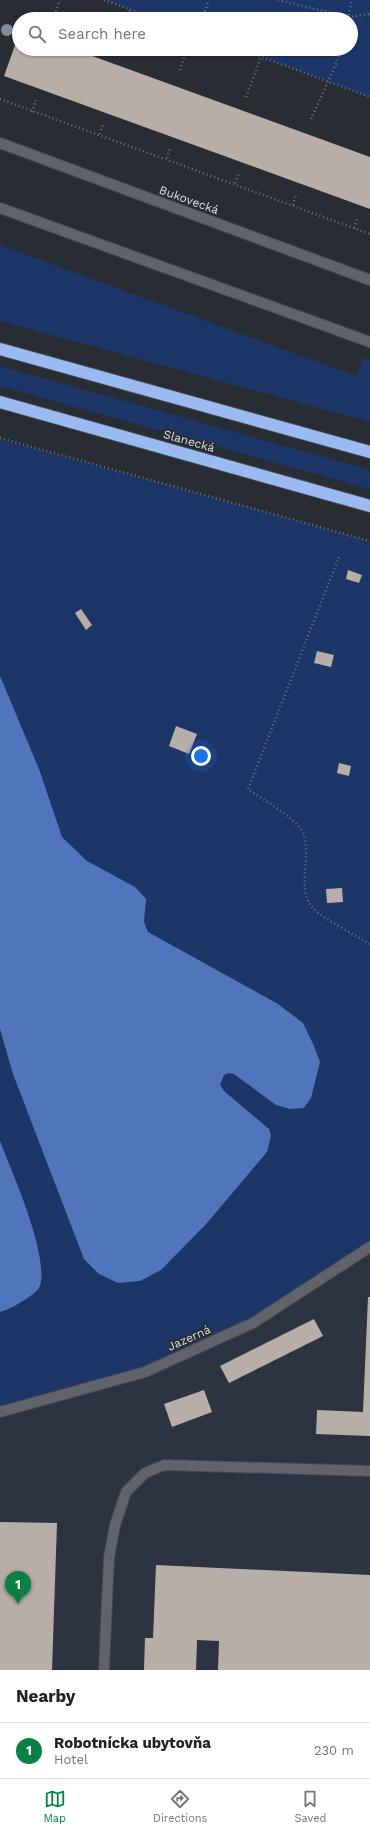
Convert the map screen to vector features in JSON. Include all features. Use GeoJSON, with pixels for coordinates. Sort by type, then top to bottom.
{"type":"FeatureCollection","features":[{"type":"Feature","properties":{"kind":"highway"},"geometry":{"type":"LineString","coordinates":[[0,349],[370,452]]}},
{"type":"Feature","properties":{"kind":"highway","name":"Slanecká"},"geometry":{"type":"LineString","coordinates":[[0,402],[370,506]]}},
{"type":"Feature","properties":{"kind":"street","name":"Bukovecká"},"geometry":{"type":"LineString","coordinates":[[0,143],[370,280]]}},
{"type":"Feature","properties":{"kind":"street"},"geometry":{"type":"LineString","coordinates":[[0,208],[370,342]]}},
{"type":"Feature","properties":{"kind":"street","name":"Jazerná"},"geometry":{"type":"LineString","coordinates":[[0,1412],[145,1372],[253,1323],[370,1247]]}},
{"type":"Feature","properties":{"kind":"street"},"geometry":{"type":"LineString","coordinates":[[104,1670],[109,1556],[115,1524],[126,1492],[145,1473],[164,1465],[370,1471]]}},
{"type":"Feature","properties":{"kind":"path"},"geometry":{"type":"LineString","coordinates":[[56,12],[60,0]]}},
{"type":"Feature","properties":{"kind":"path"},"geometry":{"type":"LineString","coordinates":[[104,0],[136,12]]}},
{"type":"Feature","properties":{"kind":"path"},"geometry":{"type":"LineString","coordinates":[[204,12],[208,0]]}},
{"type":"Feature","properties":{"kind":"path"},"geometry":{"type":"LineString","coordinates":[[278,0],[325,12]]}},
{"type":"Feature","properties":{"kind":"path"},"geometry":{"type":"LineString","coordinates":[[349,12],[352,0]]}},
{"type":"Feature","properties":{"kind":"path"},"geometry":{"type":"LineString","coordinates":[[358,16],[370,14]]}},
{"type":"Feature","properties":{"kind":"path"},"geometry":{"type":"LineString","coordinates":[[180,70],[185,56]]}},
{"type":"Feature","properties":{"kind":"path"},"geometry":{"type":"LineString","coordinates":[[311,119],[336,64],[338,56]]}},
{"type":"Feature","properties":{"kind":"path"},"geometry":{"type":"LineString","coordinates":[[246,97],[261,57],[370,97]]}},
{"type":"Feature","properties":{"kind":"path"},"geometry":{"type":"LineString","coordinates":[[0,99],[32,112],[167,158],[370,234]]}},
{"type":"Feature","properties":{"kind":"path"},"geometry":{"type":"LineString","coordinates":[[32,112],[36,100]]}},
{"type":"Feature","properties":{"kind":"path"},"geometry":{"type":"LineString","coordinates":[[100,134],[103,124]]}},
{"type":"Feature","properties":{"kind":"path"},"geometry":{"type":"LineString","coordinates":[[167,158],[170,148]]}},
{"type":"Feature","properties":{"kind":"path"},"geometry":{"type":"LineString","coordinates":[[235,183],[239,173]]}},
{"type":"Feature","properties":{"kind":"path"},"geometry":{"type":"LineString","coordinates":[[293,205],[296,194]]}},
{"type":"Feature","properties":{"kind":"path"},"geometry":{"type":"LineString","coordinates":[[354,228],[358,217]]}},
{"type":"Feature","properties":{"kind":"path"},"geometry":{"type":"LineString","coordinates":[[0,438],[370,541]]}},
{"type":"Feature","properties":{"kind":"path"},"geometry":{"type":"LineString","coordinates":[[338,557],[248,789],[296,823],[303,834],[305,846],[305,894],[314,910],[370,944]]}},
{"type":"Feature","properties":{"kind":"shaded area"},"geometry":{"type":"Polygon","coordinates":[[[104,0],[370,0],[370,97],[259,56],[358,56],[358,12],[137,12],[104,0]]]}},
{"type":"Feature","properties":{"kind":"shaded area"},"geometry":{"type":"Polygon","coordinates":[[[0,245],[356,376],[364,357],[370,359],[370,422],[0,321],[0,245]]]}},
{"type":"Feature","properties":{"kind":"shaded area"},"geometry":{"type":"Polygon","coordinates":[[[0,366],[370,470],[370,489],[0,386],[0,366]]]}},
{"type":"Feature","properties":{"kind":"shaded area"},"geometry":{"type":"Polygon","coordinates":[[[0,439],[370,541],[370,1247],[253,1323],[151,1369],[0,1412],[0,1312],[9,1309],[32,1295],[39,1288],[42,1275],[40,1257],[35,1237],[21,1193],[0,1141],[0,439]]]}},
{"type":"Feature","properties":{"kind":"shaded area"},"geometry":{"type":"Polygon","coordinates":[[[0,676],[39,769],[62,837],[87,861],[135,887],[146,899],[144,922],[148,932],[278,1004],[303,1023],[320,1062],[311,1098],[304,1108],[290,1109],[276,1105],[234,1074],[229,1073],[224,1075],[220,1085],[224,1091],[269,1129],[271,1135],[267,1152],[207,1223],[161,1270],[140,1281],[118,1283],[99,1274],[84,1259],[13,1074],[0,1029],[0,676]]]}},
{"type":"Feature","properties":{"kind":"shaded area"},"geometry":{"type":"Polygon","coordinates":[[[0,1141],[21,1193],[35,1237],[40,1257],[42,1275],[39,1288],[32,1295],[9,1309],[0,1312],[0,1141]]]}},
{"type":"Feature","properties":{"kind":"shaded area"},"geometry":{"type":"Polygon","coordinates":[[[370,1247],[370,1670],[0,1670],[0,1412],[370,1247]]]}},
{"type":"Feature","properties":{"kind":"building"},"geometry":{"type":"Polygon","coordinates":[[[12,54],[12,56],[92,56],[370,157],[370,209],[4,76],[12,54]]]}},
{"type":"Feature","properties":{"kind":"building"},"geometry":{"type":"Polygon","coordinates":[[[348,570],[362,575],[359,583],[346,579],[348,570]]]}},
{"type":"Feature","properties":{"kind":"building"},"geometry":{"type":"Polygon","coordinates":[[[81,609],[92,625],[86,630],[75,613],[81,609]]]}},
{"type":"Feature","properties":{"kind":"building"},"geometry":{"type":"Polygon","coordinates":[[[317,651],[334,655],[331,667],[314,663],[317,651]]]}},
{"type":"Feature","properties":{"kind":"building"},"geometry":{"type":"Polygon","coordinates":[[[176,726],[197,734],[189,754],[169,746],[176,726]]]}},
{"type":"Feature","properties":{"kind":"building"},"geometry":{"type":"Polygon","coordinates":[[[339,763],[351,766],[349,776],[337,773],[339,763]]]}},
{"type":"Feature","properties":{"kind":"building"},"geometry":{"type":"Polygon","coordinates":[[[342,888],[343,902],[327,903],[326,889],[342,888]]]}},
{"type":"Feature","properties":{"kind":"building"},"geometry":{"type":"Polygon","coordinates":[[[368,1297],[370,1297],[370,1436],[316,1434],[317,1410],[363,1412],[368,1297]]]}},
{"type":"Feature","properties":{"kind":"building"},"geometry":{"type":"Polygon","coordinates":[[[314,1319],[323,1336],[229,1383],[220,1366],[314,1319]]]}},
{"type":"Feature","properties":{"kind":"building"},"geometry":{"type":"Polygon","coordinates":[[[204,1390],[212,1412],[172,1427],[164,1404],[204,1390]]]}},
{"type":"Feature","properties":{"kind":"building"},"geometry":{"type":"Polygon","coordinates":[[[0,1522],[57,1523],[52,1670],[0,1670],[0,1522]]]}},
{"type":"Feature","properties":{"kind":"building"},"geometry":{"type":"Polygon","coordinates":[[[156,1565],[370,1575],[370,1670],[218,1670],[219,1641],[197,1640],[196,1670],[144,1670],[145,1638],[153,1638],[156,1565]]]}},
{"type":"Feature","properties":{"kind":"place","name":"Robotnícka ubytovňa"},"geometry":{"type":"Point","coordinates":[18,1604]}}]}
